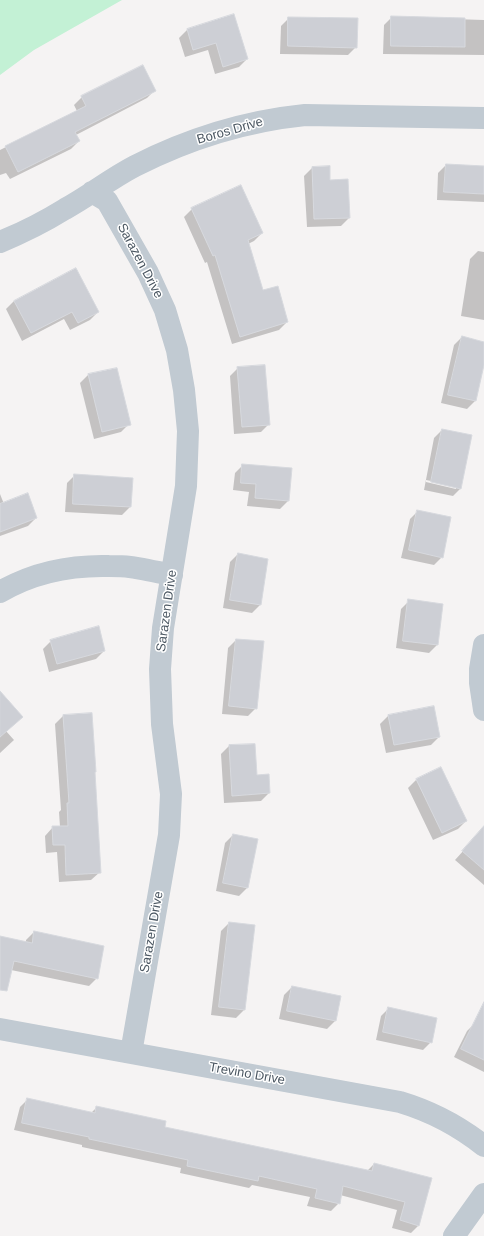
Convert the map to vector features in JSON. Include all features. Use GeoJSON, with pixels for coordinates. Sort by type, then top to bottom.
{"type":"FeatureCollection","features":[{"type":"Feature","properties":{"kind":"street","name":"Boros Drive"},"geometry":{"type":"LineString","coordinates":[[0,242],[65,210],[135,166],[185,144],[237,126],[278,118],[305,115],[484,118]]}},
{"type":"Feature","properties":{"kind":"street","name":"Sarazen Drive"},"geometry":{"type":"LineString","coordinates":[[92,192],[107,201],[148,273],[165,310],[177,350],[184,390],[188,431],[186,486],[163,628],[160,669],[162,724],[171,794],[169,835],[131,1053]]}},
{"type":"Feature","properties":{"kind":"street"},"geometry":{"type":"LineString","coordinates":[[0,592],[8,587],[34,577],[60,569],[88,565],[128,566],[172,575]]}},
{"type":"Feature","properties":{"kind":"street"},"geometry":{"type":"LineString","coordinates":[[484,645],[480,669],[480,683],[484,710]]}},
{"type":"Feature","properties":{"kind":"street","name":"Trevino Drive"},"geometry":{"type":"LineString","coordinates":[[0,1029],[400,1102],[413,1106],[450,1123],[484,1146]]}},
{"type":"Feature","properties":{"kind":"street"},"geometry":{"type":"LineString","coordinates":[[454,1236],[484,1194]]}},
{"type":"Feature","properties":{"kind":"green space"},"geometry":{"type":"Polygon","coordinates":[[[0,0],[122,0],[34,50],[0,75],[0,0]]]}},
{"type":"Feature","properties":{"kind":"building"},"geometry":{"type":"Polygon","coordinates":[[[234,14],[248,59],[223,67],[216,43],[193,50],[187,29],[234,14]]]}},
{"type":"Feature","properties":{"kind":"building"},"geometry":{"type":"Polygon","coordinates":[[[391,16],[465,18],[465,47],[391,46],[391,16]]]}},
{"type":"Feature","properties":{"kind":"building"},"geometry":{"type":"Polygon","coordinates":[[[288,17],[358,18],[357,48],[288,46],[288,17]]]}},
{"type":"Feature","properties":{"kind":"building"},"geometry":{"type":"Polygon","coordinates":[[[143,65],[156,91],[75,132],[80,141],[18,172],[5,146],[86,106],[81,96],[143,65]]]}},
{"type":"Feature","properties":{"kind":"building"},"geometry":{"type":"Polygon","coordinates":[[[446,164],[484,166],[484,194],[444,192],[446,164]]]}},
{"type":"Feature","properties":{"kind":"building"},"geometry":{"type":"Polygon","coordinates":[[[330,166],[330,180],[348,179],[350,218],[314,219],[312,167],[330,166]]]}},
{"type":"Feature","properties":{"kind":"building"},"geometry":{"type":"Polygon","coordinates":[[[241,185],[263,233],[248,240],[263,290],[278,286],[288,322],[240,337],[215,255],[213,256],[191,208],[241,185]]]}},
{"type":"Feature","properties":{"kind":"building"},"geometry":{"type":"Polygon","coordinates":[[[76,268],[99,312],[78,323],[72,312],[31,333],[14,301],[76,268]]]}},
{"type":"Feature","properties":{"kind":"building"},"geometry":{"type":"Polygon","coordinates":[[[462,336],[484,342],[484,365],[476,401],[448,395],[462,336]]]}},
{"type":"Feature","properties":{"kind":"building"},"geometry":{"type":"Polygon","coordinates":[[[265,365],[270,425],[242,427],[237,367],[265,365]]]}},
{"type":"Feature","properties":{"kind":"building"},"geometry":{"type":"Polygon","coordinates":[[[117,368],[131,425],[102,432],[88,374],[117,368]]]}},
{"type":"Feature","properties":{"kind":"building"},"geometry":{"type":"Polygon","coordinates":[[[442,429],[472,435],[461,489],[431,482],[442,429]]]}},
{"type":"Feature","properties":{"kind":"building"},"geometry":{"type":"Polygon","coordinates":[[[242,464],[292,468],[289,501],[255,498],[256,484],[241,483],[242,464]]]}},
{"type":"Feature","properties":{"kind":"building"},"geometry":{"type":"Polygon","coordinates":[[[74,474],[133,478],[131,507],[73,504],[74,474]]]}},
{"type":"Feature","properties":{"kind":"building"},"geometry":{"type":"Polygon","coordinates":[[[28,493],[37,518],[0,532],[0,504],[28,493]]]}},
{"type":"Feature","properties":{"kind":"building"},"geometry":{"type":"Polygon","coordinates":[[[417,510],[451,517],[443,558],[409,550],[417,510]]]}},
{"type":"Feature","properties":{"kind":"building"},"geometry":{"type":"Polygon","coordinates":[[[238,553],[268,559],[261,605],[230,600],[238,553]]]}},
{"type":"Feature","properties":{"kind":"building"},"geometry":{"type":"Polygon","coordinates":[[[408,599],[443,604],[438,645],[403,641],[408,599]]]}},
{"type":"Feature","properties":{"kind":"building"},"geometry":{"type":"Polygon","coordinates":[[[99,626],[105,651],[57,664],[50,640],[99,626]]]}},
{"type":"Feature","properties":{"kind":"building"},"geometry":{"type":"Polygon","coordinates":[[[236,639],[264,641],[257,709],[229,706],[236,639]]]}},
{"type":"Feature","properties":{"kind":"building"},"geometry":{"type":"Polygon","coordinates":[[[0,691],[23,717],[0,737],[0,691]]]}},
{"type":"Feature","properties":{"kind":"building"},"geometry":{"type":"Polygon","coordinates":[[[434,706],[440,737],[394,745],[388,715],[434,706]]]}},
{"type":"Feature","properties":{"kind":"building"},"geometry":{"type":"Polygon","coordinates":[[[92,713],[101,873],[66,875],[65,845],[53,845],[52,826],[68,826],[67,803],[69,803],[63,715],[92,713]]]}},
{"type":"Feature","properties":{"kind":"building"},"geometry":{"type":"Polygon","coordinates":[[[255,744],[257,775],[269,774],[270,793],[232,796],[229,745],[255,744]]]}},
{"type":"Feature","properties":{"kind":"building"},"geometry":{"type":"Polygon","coordinates":[[[441,767],[467,821],[442,833],[416,779],[441,767]]]}},
{"type":"Feature","properties":{"kind":"building"},"geometry":{"type":"Polygon","coordinates":[[[484,826],[484,870],[462,851],[484,826]]]}},
{"type":"Feature","properties":{"kind":"building"},"geometry":{"type":"Polygon","coordinates":[[[233,834],[258,839],[248,888],[223,883],[233,834]]]}},
{"type":"Feature","properties":{"kind":"building"},"geometry":{"type":"Polygon","coordinates":[[[229,922],[255,925],[245,1010],[219,1007],[229,922]]]}},
{"type":"Feature","properties":{"kind":"building"},"geometry":{"type":"Polygon","coordinates":[[[34,931],[104,946],[98,979],[14,961],[7,991],[0,990],[0,936],[32,943],[34,931]]]}},
{"type":"Feature","properties":{"kind":"building"},"geometry":{"type":"Polygon","coordinates":[[[292,986],[341,996],[336,1021],[287,1011],[292,986]]]}},
{"type":"Feature","properties":{"kind":"building"},"geometry":{"type":"Polygon","coordinates":[[[484,1002],[484,1060],[461,1049],[484,1002]]]}},
{"type":"Feature","properties":{"kind":"building"},"geometry":{"type":"Polygon","coordinates":[[[388,1007],[437,1018],[432,1043],[383,1032],[388,1007]]]}},
{"type":"Feature","properties":{"kind":"building"},"geometry":{"type":"Polygon","coordinates":[[[27,1098],[95,1113],[96,1106],[166,1121],[165,1127],[372,1171],[374,1163],[432,1178],[419,1226],[400,1220],[405,1202],[343,1186],[340,1204],[315,1198],[317,1189],[259,1176],[258,1181],[187,1166],[188,1160],[22,1123],[27,1098]]]}}]}
